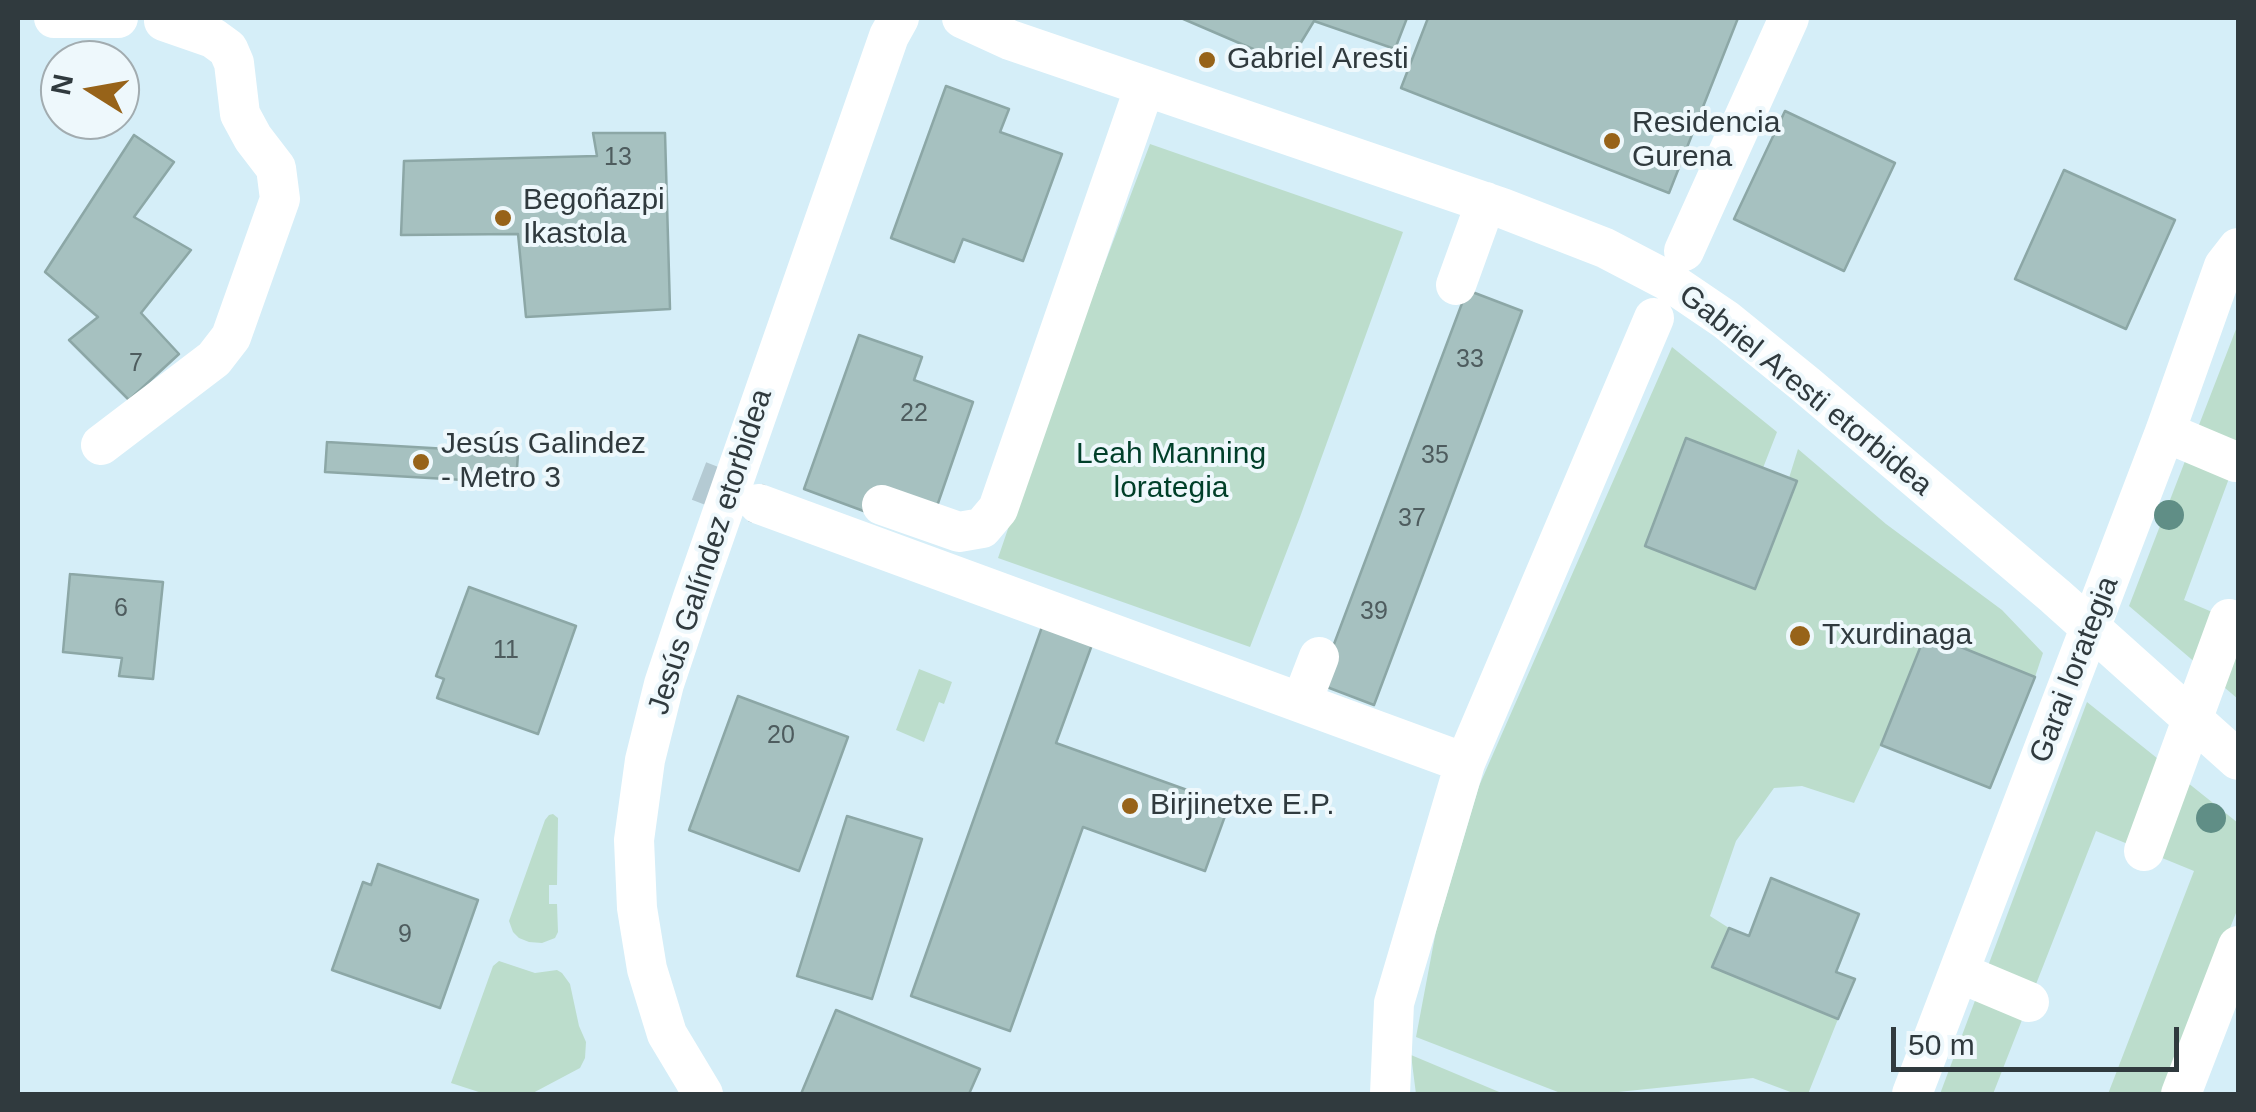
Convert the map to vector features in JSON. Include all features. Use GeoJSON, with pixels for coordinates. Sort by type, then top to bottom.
{"type":"FeatureCollection","features":[{"type":"Feature","properties":{"kind":"street"},"geometry":{"type":"LineString","coordinates":[[54,18],[118,18],[123,26],[140,32],[158,27],[165,19],[214,38],[228,49],[234,63],[240,114],[276,168],[280,199],[231,337],[214,358],[100,444]]}},
{"type":"Feature","properties":{"kind":"street","name":"Jesús Galíndez etorbidea"},"geometry":{"type":"LineString","coordinates":[[703,1094],[668,1034],[644,954],[634,840],[645,760],[692,597],[889,36],[899,18]]}},
{"type":"Feature","properties":{"kind":"street","name":"Gabriel Aresti etorbidea"},"geometry":{"type":"LineString","coordinates":[[962,18],[1010,40],[1486,202],[1605,248],[1670,282],[1726,320],[2054,596],[2238,760]]}},
{"type":"Feature","properties":{"kind":"street","name":"Gabriel Aresti etorbidea"},"geometry":{"type":"LineString","coordinates":[[1684,251],[1789,18]]}},
{"type":"Feature","properties":{"kind":"street"},"geometry":{"type":"LineString","coordinates":[[882,505],[959,532],[982,528],[998,508],[1145,86]]}},
{"type":"Feature","properties":{"kind":"street"},"geometry":{"type":"LineString","coordinates":[[1456,284],[1486,202]]}},
{"type":"Feature","properties":{"kind":"street","name":"Garai lorategia"},"geometry":{"type":"LineString","coordinates":[[1912,1094],[2166,432],[2224,266],[2238,248]]}},
{"type":"Feature","properties":{"kind":"street","name":"Gabriel Aresti etorbidea"},"geometry":{"type":"LineString","coordinates":[[1465,762],[1654,318]]}},
{"type":"Feature","properties":{"kind":"street"},"geometry":{"type":"LineString","coordinates":[[2166,432],[2236,462]]}},
{"type":"Feature","properties":{"kind":"street"},"geometry":{"type":"LineString","coordinates":[[759,504],[1465,762],[1394,1003],[1390,1094]]}},
{"type":"Feature","properties":{"kind":"street"},"geometry":{"type":"LineString","coordinates":[[2144,851],[2228,619]]}},
{"type":"Feature","properties":{"kind":"street"},"geometry":{"type":"LineString","coordinates":[[1302,702],[1319,657]]}},
{"type":"Feature","properties":{"kind":"street"},"geometry":{"type":"LineString","coordinates":[[2181,1094],[2238,946]]}},
{"type":"Feature","properties":{"kind":"street"},"geometry":{"type":"LineString","coordinates":[[1960,972],[2029,1002]]}},
{"type":"Feature","properties":{"kind":"green space","name":"Leah Manning lorategia"},"geometry":{"type":"Polygon","coordinates":[[[1150,144],[1403,232],[1250,647],[998,558],[1044,424],[1150,144]]]}},
{"type":"Feature","properties":{"kind":"green space"},"geometry":{"type":"Polygon","coordinates":[[[2238,324],[2238,454],[2184,600],[2238,623],[2238,699],[2129,606],[2238,324]]]}},
{"type":"Feature","properties":{"kind":"green space"},"geometry":{"type":"Polygon","coordinates":[[[1672,347],[1777,432],[1763,468],[1686,439],[1645,546],[1755,588],[1797,482],[1789,478],[1798,449],[1886,524],[2002,610],[2043,653],[2035,677],[1926,634],[1854,803],[1802,786],[1774,788],[1736,841],[1710,916],[1729,928],[1713,967],[1838,1019],[1808,1094],[1796,1094],[1753,1078],[1599,1094],[1563,1094],[1416,1037],[1436,931],[1479,786],[1672,347]]]}},
{"type":"Feature","properties":{"kind":"green space"},"geometry":{"type":"Polygon","coordinates":[[[919,669],[952,682],[944,704],[939,702],[924,742],[896,730],[919,669]]]}},
{"type":"Feature","properties":{"kind":"green space"},"geometry":{"type":"Polygon","coordinates":[[[2087,702],[2238,823],[2238,908],[2164,1094],[2108,1094],[2194,871],[2096,831],[1993,1094],[1940,1094],[2087,702]]]}},
{"type":"Feature","properties":{"kind":"green space"},"geometry":{"type":"Polygon","coordinates":[[[553,814],[558,818],[557,885],[549,885],[549,904],[557,904],[558,932],[555,938],[542,943],[529,942],[513,932],[509,921],[545,820],[553,814]]]}},
{"type":"Feature","properties":{"kind":"green space"},"geometry":{"type":"Polygon","coordinates":[[[499,961],[535,973],[562,973],[570,984],[586,1042],[580,1068],[531,1094],[485,1094],[451,1083],[493,966],[499,961]]]}},
{"type":"Feature","properties":{"kind":"green space"},"geometry":{"type":"Polygon","coordinates":[[[1411,1055],[1504,1094],[1416,1094],[1411,1055]]]}},
{"type":"Feature","properties":{"kind":"building"},"geometry":{"type":"Polygon","coordinates":[[[1181,18],[1407,18],[1395,49],[1314,21],[1288,64],[1181,18]]]}},
{"type":"Feature","properties":{"kind":"building","name":"Residencia Gurena"},"geometry":{"type":"Polygon","coordinates":[[[1428,18],[1738,18],[1669,193],[1401,88],[1428,18]]]}},
{"type":"Feature","properties":{"kind":"building"},"geometry":{"type":"Polygon","coordinates":[[[946,86],[1009,109],[1000,132],[1062,154],[1023,261],[963,239],[954,262],[891,238],[946,86]]]}},
{"type":"Feature","properties":{"kind":"building"},"geometry":{"type":"Polygon","coordinates":[[[1785,111],[1895,163],[1844,271],[1734,219],[1785,111]]]}},
{"type":"Feature","properties":{"kind":"building"},"geometry":{"type":"Polygon","coordinates":[[[593,133],[665,133],[670,309],[526,317],[518,234],[401,235],[404,161],[597,156],[593,133]]]}},
{"type":"Feature","properties":{"kind":"building"},"geometry":{"type":"Polygon","coordinates":[[[140,139],[174,162],[134,217],[191,250],[141,313],[179,354],[129,400],[69,340],[98,317],[45,272],[131,140],[140,139]]]}},
{"type":"Feature","properties":{"kind":"building"},"geometry":{"type":"Polygon","coordinates":[[[2064,170],[2175,220],[2126,329],[2015,279],[2064,170]]]}},
{"type":"Feature","properties":{"kind":"building"},"geometry":{"type":"Polygon","coordinates":[[[1467,290],[1522,311],[1374,705],[1319,684],[1467,290]]]}},
{"type":"Feature","properties":{"kind":"building"},"geometry":{"type":"Polygon","coordinates":[[[859,335],[922,357],[914,380],[973,402],[936,509],[869,513],[804,489],[859,335]]]}},
{"type":"Feature","properties":{"kind":"building"},"geometry":{"type":"Polygon","coordinates":[[[1686,438],[1797,481],[1755,589],[1645,546],[1686,438]]]}},
{"type":"Feature","properties":{"kind":"building","name":"Jesús Galindez - Metro 3"},"geometry":{"type":"Polygon","coordinates":[[[327,442],[518,453],[516,483],[325,472],[327,442]]]}},
{"type":"Feature","properties":{"kind":"building"},"geometry":{"type":"Polygon","coordinates":[[[70,574],[163,582],[153,679],[119,676],[122,658],[63,652],[70,574]]]}},
{"type":"Feature","properties":{"kind":"building"},"geometry":{"type":"Polygon","coordinates":[[[469,587],[576,626],[538,734],[437,698],[444,679],[436,676],[469,587]]]}},
{"type":"Feature","properties":{"kind":"building"},"geometry":{"type":"Polygon","coordinates":[[[1043,624],[1093,642],[1056,743],[1229,805],[1205,871],[1083,827],[1010,1031],[911,996],[1043,624]]]}},
{"type":"Feature","properties":{"kind":"building"},"geometry":{"type":"Polygon","coordinates":[[[1926,633],[2035,677],[1990,788],[1881,745],[1926,633]]]}},
{"type":"Feature","properties":{"kind":"building"},"geometry":{"type":"Polygon","coordinates":[[[738,696],[848,737],[799,871],[689,830],[738,696]]]}},
{"type":"Feature","properties":{"kind":"building"},"geometry":{"type":"Polygon","coordinates":[[[847,816],[922,839],[872,999],[797,976],[847,816]]]}},
{"type":"Feature","properties":{"kind":"building"},"geometry":{"type":"Polygon","coordinates":[[[378,864],[478,900],[440,1008],[332,970],[363,882],[371,885],[378,864]]]}},
{"type":"Feature","properties":{"kind":"building"},"geometry":{"type":"Polygon","coordinates":[[[1771,878],[1859,914],[1836,972],[1855,979],[1838,1019],[1712,967],[1729,928],[1749,936],[1771,878]]]}},
{"type":"Feature","properties":{"kind":"building"},"geometry":{"type":"Polygon","coordinates":[[[836,1010],[980,1069],[969,1094],[801,1094],[836,1010]]]}},
{"type":"Feature","properties":{"kind":"tunnel"},"geometry":{"type":"LineString","coordinates":[[699,481],[759,504]]}},
{"type":"Feature","properties":{"kind":"place","name":"Gabriel Aresti"},"geometry":{"type":"Point","coordinates":[1207,60]}},
{"type":"Feature","properties":{"kind":"place","name":"Residencia Gurena"},"geometry":{"type":"Point","coordinates":[1612,141]}},
{"type":"Feature","properties":{"kind":"place","name":"Begoñazpi Ikastola"},"geometry":{"type":"Point","coordinates":[503,218]}},
{"type":"Feature","properties":{"kind":"place","name":"Jesús Galindez - Metro 3"},"geometry":{"type":"Point","coordinates":[421,462]}},
{"type":"Feature","properties":{"kind":"place","name":"Txurdinaga"},"geometry":{"type":"Point","coordinates":[1800,636]}},
{"type":"Feature","properties":{"kind":"place","name":"Birjinetxe E.P."},"geometry":{"type":"Point","coordinates":[1130,806]}}]}
